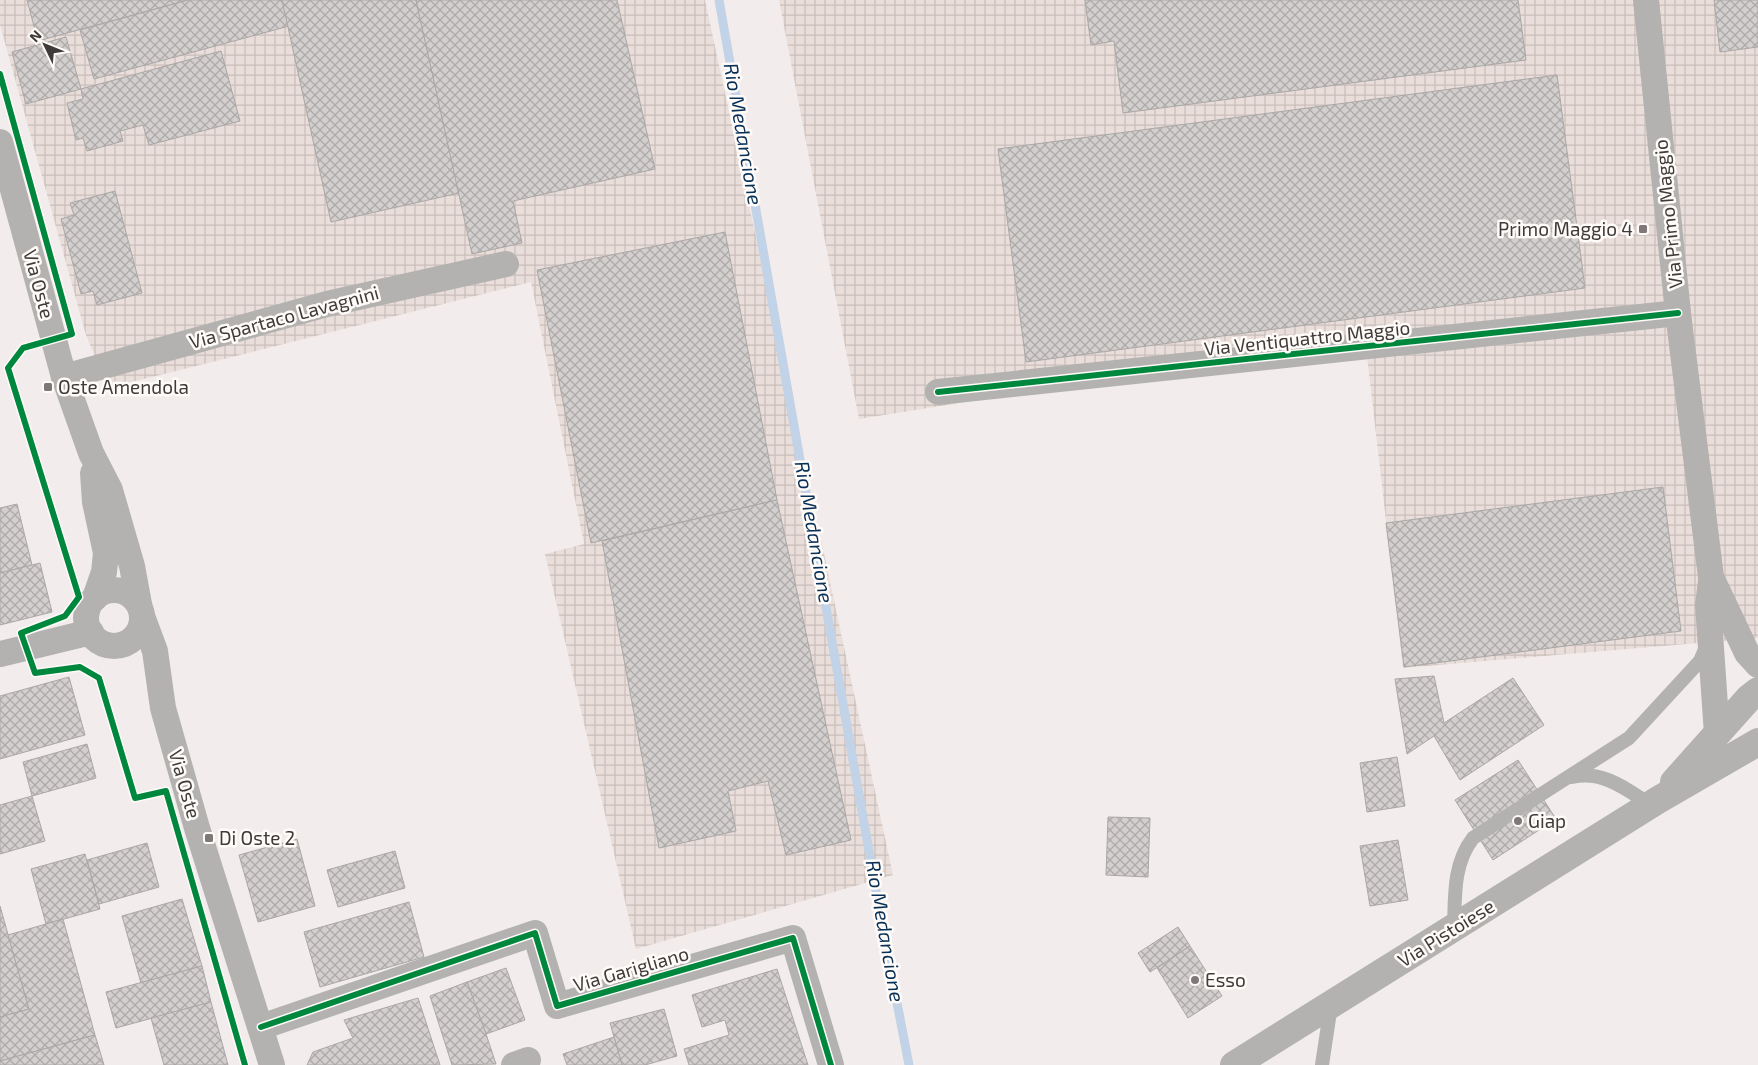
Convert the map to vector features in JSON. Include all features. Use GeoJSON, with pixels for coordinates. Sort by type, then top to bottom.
{"type":"FeatureCollection","features":[{"type":"Feature","properties":{"kind":"street","name":"Via Primo Maggio"},"geometry":{"type":"LineString","coordinates":[[1646,0],[1678,313],[1711,577],[1708,605],[1717,734]]}},
{"type":"Feature","properties":{"kind":"street","name":"Via Oste"},"geometry":{"type":"LineString","coordinates":[[2,157],[64,377],[91,453],[110,490],[132,566],[140,610],[155,651],[165,716],[272,1065]]}},
{"type":"Feature","properties":{"kind":"street","name":"Via Spartaco Lavagnini"},"geometry":{"type":"LineString","coordinates":[[64,377],[327,304],[506,264]]}},
{"type":"Feature","properties":{"kind":"street","name":"Via Ventiquattro Maggio"},"geometry":{"type":"LineString","coordinates":[[938,392],[1678,313]]}},
{"type":"Feature","properties":{"kind":"street","name":"Via Oste"},"geometry":{"type":"LineString","coordinates":[[91,453],[95,502],[106,553],[104,572],[95,598]]}},
{"type":"Feature","properties":{"kind":"street","name":"Via Primo Maggio"},"geometry":{"type":"LineString","coordinates":[[1711,577],[1747,653],[1758,665]]}},
{"type":"Feature","properties":{"kind":"street"},"geometry":{"type":"LineString","coordinates":[[110,590],[126,592],[140,610],[137,634],[123,644],[105,644],[91,632],[86,614],[95,598],[110,590]]}},
{"type":"Feature","properties":{"kind":"street"},"geometry":{"type":"LineString","coordinates":[[0,654],[91,632]]}},
{"type":"Feature","properties":{"kind":"street","name":"Via Pistoiese"},"geometry":{"type":"LineString","coordinates":[[1654,802],[1749,698],[1758,691]]}},
{"type":"Feature","properties":{"kind":"street","name":"Via Pistoiese"},"geometry":{"type":"LineString","coordinates":[[1234,1065],[1654,802],[1758,742]]}},
{"type":"Feature","properties":{"kind":"street","name":"Via Garigliano"},"geometry":{"type":"LineString","coordinates":[[261,1027],[535,932],[557,1006],[793,938],[831,1065]]}},
{"type":"Feature","properties":{"kind":"lane"},"geometry":{"type":"LineString","coordinates":[[1454,928],[1456,876],[1463,851],[1473,838],[1629,738],[1700,661],[1710,635]]}},
{"type":"Feature","properties":{"kind":"lane"},"geometry":{"type":"LineString","coordinates":[[1567,778],[1585,774],[1601,776],[1654,802]]}},
{"type":"Feature","properties":{"kind":"lane"},"geometry":{"type":"LineString","coordinates":[[1322,1065],[1330,1005]]}},
{"type":"Feature","properties":{"kind":"shaded area"},"geometry":{"type":"Polygon","coordinates":[[[0,0],[705,0],[893,875],[636,949],[545,554],[584,544],[531,282],[108,388],[86,335],[0,25],[0,0]]]}},
{"type":"Feature","properties":{"kind":"shaded area"},"geometry":{"type":"Polygon","coordinates":[[[779,0],[1758,0],[1758,638],[1403,668],[1365,339],[859,419],[779,0]]]}},
{"type":"Feature","properties":{"kind":"building"},"geometry":{"type":"Polygon","coordinates":[[[27,0],[188,0],[38,41],[27,0]]]}},
{"type":"Feature","properties":{"kind":"building"},"geometry":{"type":"Polygon","coordinates":[[[188,0],[282,0],[289,26],[94,79],[80,30],[188,0]]]}},
{"type":"Feature","properties":{"kind":"building"},"geometry":{"type":"Polygon","coordinates":[[[282,0],[416,0],[459,193],[331,222],[282,0]]]}},
{"type":"Feature","properties":{"kind":"building"},"geometry":{"type":"Polygon","coordinates":[[[416,0],[617,0],[655,169],[513,201],[522,243],[472,254],[416,0]]]}},
{"type":"Feature","properties":{"kind":"building"},"geometry":{"type":"Polygon","coordinates":[[[1085,0],[1518,0],[1526,60],[1123,113],[1114,41],[1091,45],[1085,0]]]}},
{"type":"Feature","properties":{"kind":"building"},"geometry":{"type":"Polygon","coordinates":[[[1714,0],[1758,0],[1758,47],[1720,52],[1714,0]]]}},
{"type":"Feature","properties":{"kind":"building"},"geometry":{"type":"Polygon","coordinates":[[[66,37],[81,89],[26,104],[12,52],[66,37]]]}},
{"type":"Feature","properties":{"kind":"building"},"geometry":{"type":"Polygon","coordinates":[[[221,51],[240,121],[149,145],[143,125],[120,131],[123,141],[87,151],[83,138],[76,140],[67,103],[83,99],[81,89],[221,51]]]}},
{"type":"Feature","properties":{"kind":"building"},"geometry":{"type":"Polygon","coordinates":[[[1557,75],[1585,288],[1026,362],[998,149],[1557,75]]]}},
{"type":"Feature","properties":{"kind":"building"},"geometry":{"type":"Polygon","coordinates":[[[115,191],[142,293],[97,305],[93,291],[81,294],[61,219],[74,215],[70,203],[115,191]]]}},
{"type":"Feature","properties":{"kind":"building"},"geometry":{"type":"Polygon","coordinates":[[[725,232],[777,500],[591,543],[537,270],[725,232]]]}},
{"type":"Feature","properties":{"kind":"building"},"geometry":{"type":"Polygon","coordinates":[[[1663,487],[1681,631],[1404,667],[1386,523],[1663,487]]]}},
{"type":"Feature","properties":{"kind":"building"},"geometry":{"type":"Polygon","coordinates":[[[777,500],[851,840],[786,855],[768,781],[728,791],[736,831],[659,848],[602,541],[777,500]]]}},
{"type":"Feature","properties":{"kind":"building"},"geometry":{"type":"Polygon","coordinates":[[[17,504],[32,565],[0,573],[0,508],[17,504]]]}},
{"type":"Feature","properties":{"kind":"building"},"geometry":{"type":"Polygon","coordinates":[[[40,563],[52,612],[0,625],[0,573],[40,563]]]}},
{"type":"Feature","properties":{"kind":"building"},"geometry":{"type":"Polygon","coordinates":[[[1434,676],[1444,723],[1513,678],[1544,725],[1460,780],[1434,736],[1407,754],[1395,679],[1434,676]]]}},
{"type":"Feature","properties":{"kind":"building"},"geometry":{"type":"Polygon","coordinates":[[[69,677],[85,735],[0,759],[0,696],[69,677]]]}},
{"type":"Feature","properties":{"kind":"building"},"geometry":{"type":"Polygon","coordinates":[[[87,744],[96,778],[32,796],[23,762],[87,744]]]}},
{"type":"Feature","properties":{"kind":"building"},"geometry":{"type":"Polygon","coordinates":[[[1397,757],[1405,806],[1367,812],[1360,763],[1397,757]]]}},
{"type":"Feature","properties":{"kind":"building"},"geometry":{"type":"Polygon","coordinates":[[[1518,760],[1556,819],[1493,860],[1455,800],[1518,760]]]}},
{"type":"Feature","properties":{"kind":"building"},"geometry":{"type":"Polygon","coordinates":[[[32,796],[45,841],[0,854],[0,805],[32,796]]]}},
{"type":"Feature","properties":{"kind":"building"},"geometry":{"type":"Polygon","coordinates":[[[1108,817],[1150,818],[1148,877],[1106,875],[1108,817]]]}},
{"type":"Feature","properties":{"kind":"building"},"geometry":{"type":"Polygon","coordinates":[[[297,839],[315,906],[258,922],[239,855],[297,839]]]}},
{"type":"Feature","properties":{"kind":"building"},"geometry":{"type":"Polygon","coordinates":[[[1398,840],[1408,900],[1370,906],[1360,846],[1398,840]]]}},
{"type":"Feature","properties":{"kind":"building"},"geometry":{"type":"Polygon","coordinates":[[[147,843],[159,887],[99,904],[87,860],[147,843]]]}},
{"type":"Feature","properties":{"kind":"building"},"geometry":{"type":"Polygon","coordinates":[[[395,851],[405,888],[338,907],[327,870],[395,851]]]}},
{"type":"Feature","properties":{"kind":"building"},"geometry":{"type":"Polygon","coordinates":[[[85,854],[100,909],[46,924],[31,869],[85,854]]]}},
{"type":"Feature","properties":{"kind":"building"},"geometry":{"type":"Polygon","coordinates":[[[182,899],[202,966],[141,983],[122,916],[182,899]]]}},
{"type":"Feature","properties":{"kind":"building"},"geometry":{"type":"Polygon","coordinates":[[[409,902],[424,957],[320,987],[304,932],[409,902]]]}},
{"type":"Feature","properties":{"kind":"building"},"geometry":{"type":"Polygon","coordinates":[[[0,906],[29,1009],[0,1017],[0,906]]]}},
{"type":"Feature","properties":{"kind":"building"},"geometry":{"type":"Polygon","coordinates":[[[63,919],[95,1035],[0,1061],[0,1017],[29,1009],[8,935],[63,919]]]}},
{"type":"Feature","properties":{"kind":"building"},"geometry":{"type":"Polygon","coordinates":[[[1178,927],[1190,946],[1150,972],[1138,953],[1178,927]]]}},
{"type":"Feature","properties":{"kind":"building"},"geometry":{"type":"Polygon","coordinates":[[[1190,946],[1222,996],[1188,1018],[1157,968],[1190,946]]]}},
{"type":"Feature","properties":{"kind":"building"},"geometry":{"type":"Polygon","coordinates":[[[202,966],[211,1002],[116,1028],[106,992],[202,966]]]}},
{"type":"Feature","properties":{"kind":"building"},"geometry":{"type":"Polygon","coordinates":[[[506,968],[525,1020],[486,1034],[467,982],[506,968]]]}},
{"type":"Feature","properties":{"kind":"building"},"geometry":{"type":"Polygon","coordinates":[[[777,969],[808,1065],[689,1065],[684,1049],[729,1035],[725,1020],[702,1027],[692,995],[777,969]]]}},
{"type":"Feature","properties":{"kind":"building"},"geometry":{"type":"Polygon","coordinates":[[[467,982],[496,1064],[452,1065],[430,996],[467,982]]]}},
{"type":"Feature","properties":{"kind":"building"},"geometry":{"type":"Polygon","coordinates":[[[418,998],[440,1065],[307,1065],[313,1052],[353,1038],[344,1020],[418,998]]]}},
{"type":"Feature","properties":{"kind":"building"},"geometry":{"type":"Polygon","coordinates":[[[211,1002],[228,1065],[164,1065],[151,1018],[211,1002]]]}},
{"type":"Feature","properties":{"kind":"building"},"geometry":{"type":"Polygon","coordinates":[[[664,1009],[677,1056],[645,1065],[622,1065],[610,1023],[664,1009]]]}},
{"type":"Feature","properties":{"kind":"building"},"geometry":{"type":"Polygon","coordinates":[[[95,1035],[104,1065],[0,1065],[0,1061],[95,1035]]]}},
{"type":"Feature","properties":{"kind":"building"},"geometry":{"type":"Polygon","coordinates":[[[614,1037],[622,1065],[567,1065],[563,1054],[614,1037]]]}},
{"type":"Feature","properties":{"kind":"waterway","name":"Rio Medancione"},"geometry":{"type":"LineString","coordinates":[[719,0],[882,925],[909,1065]]}},
{"type":"Feature","properties":{"kind":"cycle path"},"geometry":{"type":"LineString","coordinates":[[0,74],[72,334],[23,348],[8,368],[79,597],[65,616],[21,633],[35,673],[80,667],[99,678],[135,798],[166,791],[245,1065]]}},
{"type":"Feature","properties":{"kind":"cycle path"},"geometry":{"type":"LineString","coordinates":[[938,392],[1678,313]]}},
{"type":"Feature","properties":{"kind":"cycle path"},"geometry":{"type":"LineString","coordinates":[[261,1027],[535,933],[557,1006],[793,938],[831,1065]]}},
{"type":"Feature","properties":{"kind":"place","name":"Primo Maggio 4"},"geometry":{"type":"Point","coordinates":[1643,229]}},
{"type":"Feature","properties":{"kind":"place","name":"Oste Amendola"},"geometry":{"type":"Point","coordinates":[48,387]}},
{"type":"Feature","properties":{"kind":"place","name":"Giap"},"geometry":{"type":"Point","coordinates":[1518,821]}},
{"type":"Feature","properties":{"kind":"place","name":"Di Oste 2"},"geometry":{"type":"Point","coordinates":[209,838]}},
{"type":"Feature","properties":{"kind":"place","name":"Esso"},"geometry":{"type":"Point","coordinates":[1195,980]}}]}
